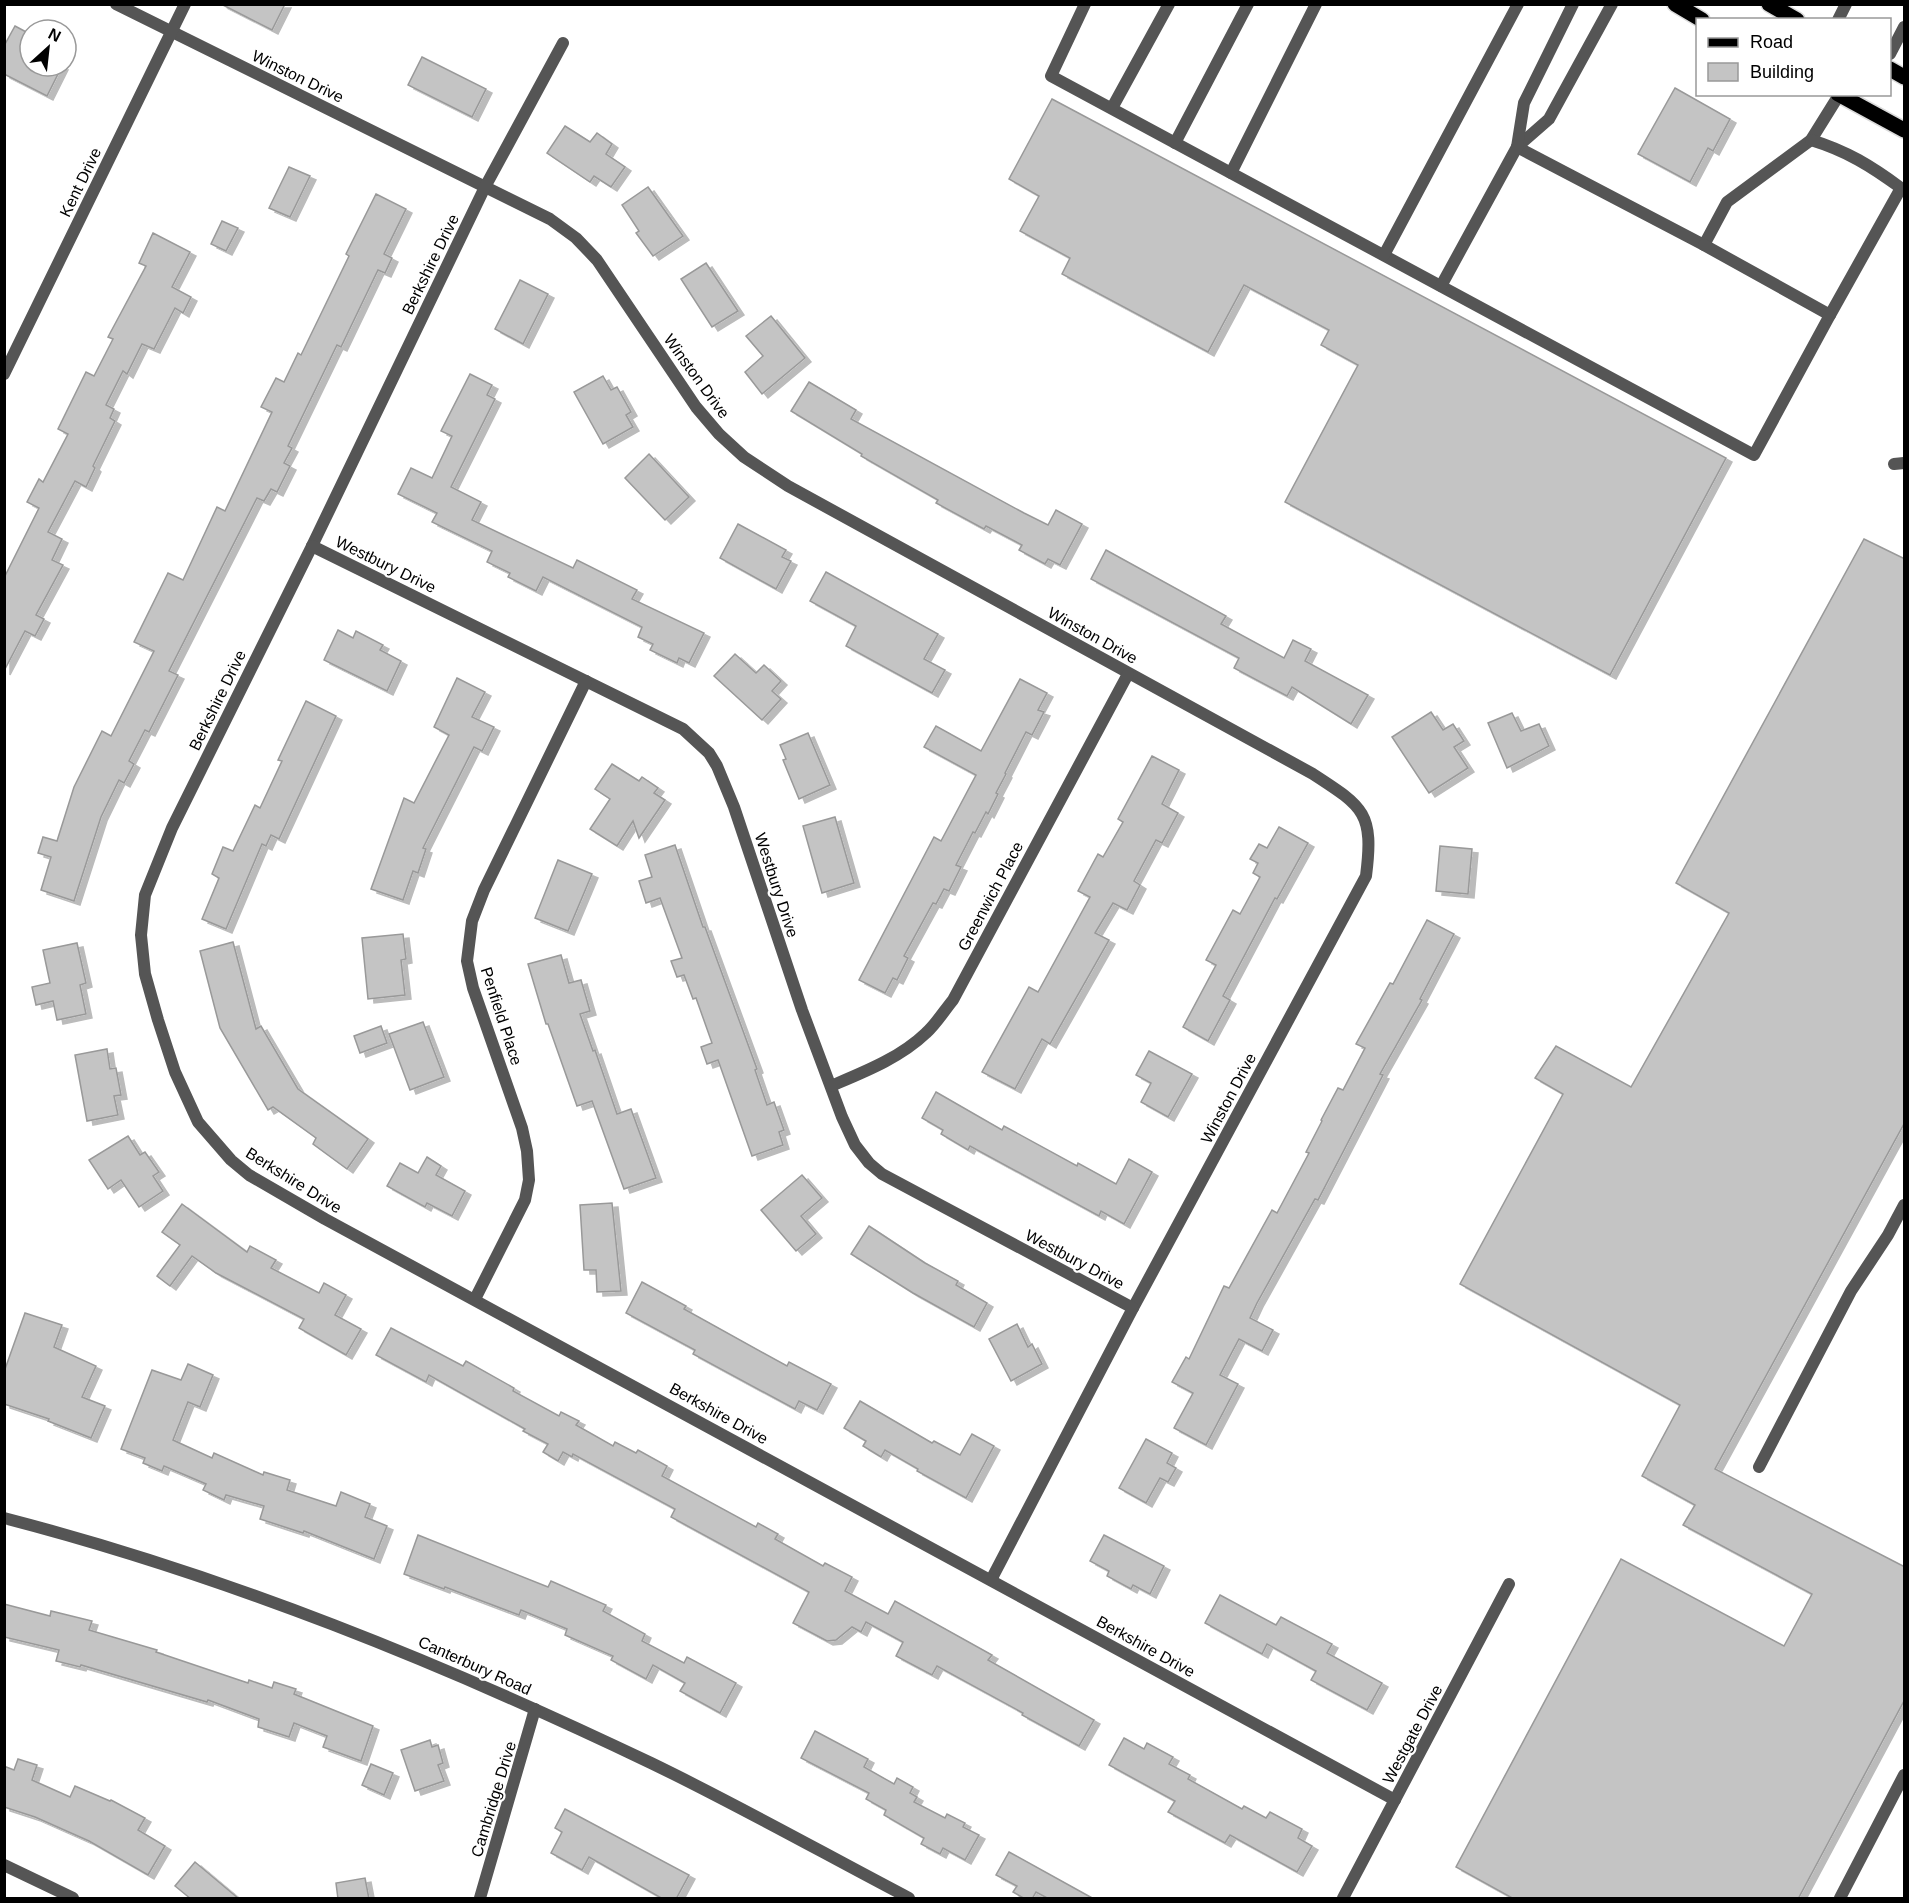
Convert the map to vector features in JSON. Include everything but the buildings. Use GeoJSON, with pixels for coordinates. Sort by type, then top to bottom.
{"type":"FeatureCollection","features":[{"type":"Feature","properties":{"kind":"main road"},"geometry":{"type":"LineString","coordinates":[[1675,4],[1699,18]]}},
{"type":"Feature","properties":{"kind":"main road"},"geometry":{"type":"LineString","coordinates":[[1769,4],[1794,18]]}},
{"type":"Feature","properties":{"kind":"main road"},"geometry":{"type":"LineString","coordinates":[[1891,70],[1905,77]]}},
{"type":"Feature","properties":{"kind":"main road"},"geometry":{"type":"LineString","coordinates":[[1840,96],[1905,130]]}},
{"type":"Feature","properties":{"kind":"street","name":"Winston Drive"},"geometry":{"type":"LineString","coordinates":[[116,4],[550,219],[576,238],[597,260],[696,407],[719,434],[744,457],[788,486],[1313,774],[1350,798],[1364,817],[1370,846],[1366,876],[1133,1308],[991,1580]]}},
{"type":"Feature","properties":{"kind":"street","name":"Kent Drive"},"geometry":{"type":"LineString","coordinates":[[4,374],[185,4]]}},
{"type":"Feature","properties":{"kind":"street"},"geometry":{"type":"LineString","coordinates":[[1085,4],[1051,76],[1754,455],[1901,188],[1866,163],[1836,148],[1811,140]]}},
{"type":"Feature","properties":{"kind":"street"},"geometry":{"type":"LineString","coordinates":[[1112,108],[1169,4]]}},
{"type":"Feature","properties":{"kind":"street"},"geometry":{"type":"LineString","coordinates":[[1175,143],[1248,4]]}},
{"type":"Feature","properties":{"kind":"street"},"geometry":{"type":"LineString","coordinates":[[1231,173],[1316,4]]}},
{"type":"Feature","properties":{"kind":"street"},"geometry":{"type":"LineString","coordinates":[[1384,255],[1518,4]]}},
{"type":"Feature","properties":{"kind":"street"},"geometry":{"type":"LineString","coordinates":[[1441,286],[1517,147],[1524,103],[1573,4]]}},
{"type":"Feature","properties":{"kind":"street"},"geometry":{"type":"LineString","coordinates":[[1517,147],[1549,119],[1612,4]]}},
{"type":"Feature","properties":{"kind":"street"},"geometry":{"type":"LineString","coordinates":[[1839,18],[1846,4]]}},
{"type":"Feature","properties":{"kind":"street"},"geometry":{"type":"LineString","coordinates":[[1891,52],[1905,27]]}},
{"type":"Feature","properties":{"kind":"street","name":"Berkshire Drive"},"geometry":{"type":"LineString","coordinates":[[563,43],[485,188],[312,546],[172,828],[145,895],[141,935],[145,974],[176,1072],[198,1122],[231,1160],[249,1174],[325,1219],[1395,1800]]}},
{"type":"Feature","properties":{"kind":"street"},"geometry":{"type":"LineString","coordinates":[[1704,245],[1727,202],[1811,140],[1837,96]]}},
{"type":"Feature","properties":{"kind":"street"},"geometry":{"type":"LineString","coordinates":[[1517,147],[1704,245],[1830,315]]}},
{"type":"Feature","properties":{"kind":"street","name":"Westbury Drive"},"geometry":{"type":"LineString","coordinates":[[312,546],[683,729],[709,753],[734,807],[802,1010],[855,1145],[869,1163],[882,1174],[1133,1308]]}},
{"type":"Feature","properties":{"kind":"street","name":"Greenwich Place"},"geometry":{"type":"LineString","coordinates":[[831,1086],[877,1066],[912,1045],[926,1033],[953,1000],[1128,674]]}},
{"type":"Feature","properties":{"kind":"street","name":"Penfield Place"},"geometry":{"type":"LineString","coordinates":[[475,1299],[525,1200],[529,1180],[527,1151],[522,1128],[473,988],[467,961],[472,921],[484,890],[586,681]]}},
{"type":"Feature","properties":{"kind":"street"},"geometry":{"type":"LineString","coordinates":[[1759,1467],[1851,1291],[1905,1205]]}},
{"type":"Feature","properties":{"kind":"street","name":"Canterbury Road"},"geometry":{"type":"LineString","coordinates":[[4,1518],[68,1535],[263,1598],[424,1660],[653,1764],[909,1899]]}},
{"type":"Feature","properties":{"kind":"street","name":"Westgate Drive"},"geometry":{"type":"LineString","coordinates":[[1343,1899],[1509,1584]]}},
{"type":"Feature","properties":{"kind":"street","name":"Cambridge Drive"},"geometry":{"type":"LineString","coordinates":[[480,1899],[535,1709]]}},
{"type":"Feature","properties":{"kind":"street"},"geometry":{"type":"LineString","coordinates":[[1840,1899],[1905,1775]]}},
{"type":"Feature","properties":{"kind":"street"},"geometry":{"type":"LineString","coordinates":[[4,1865],[73,1899]]}}]}
